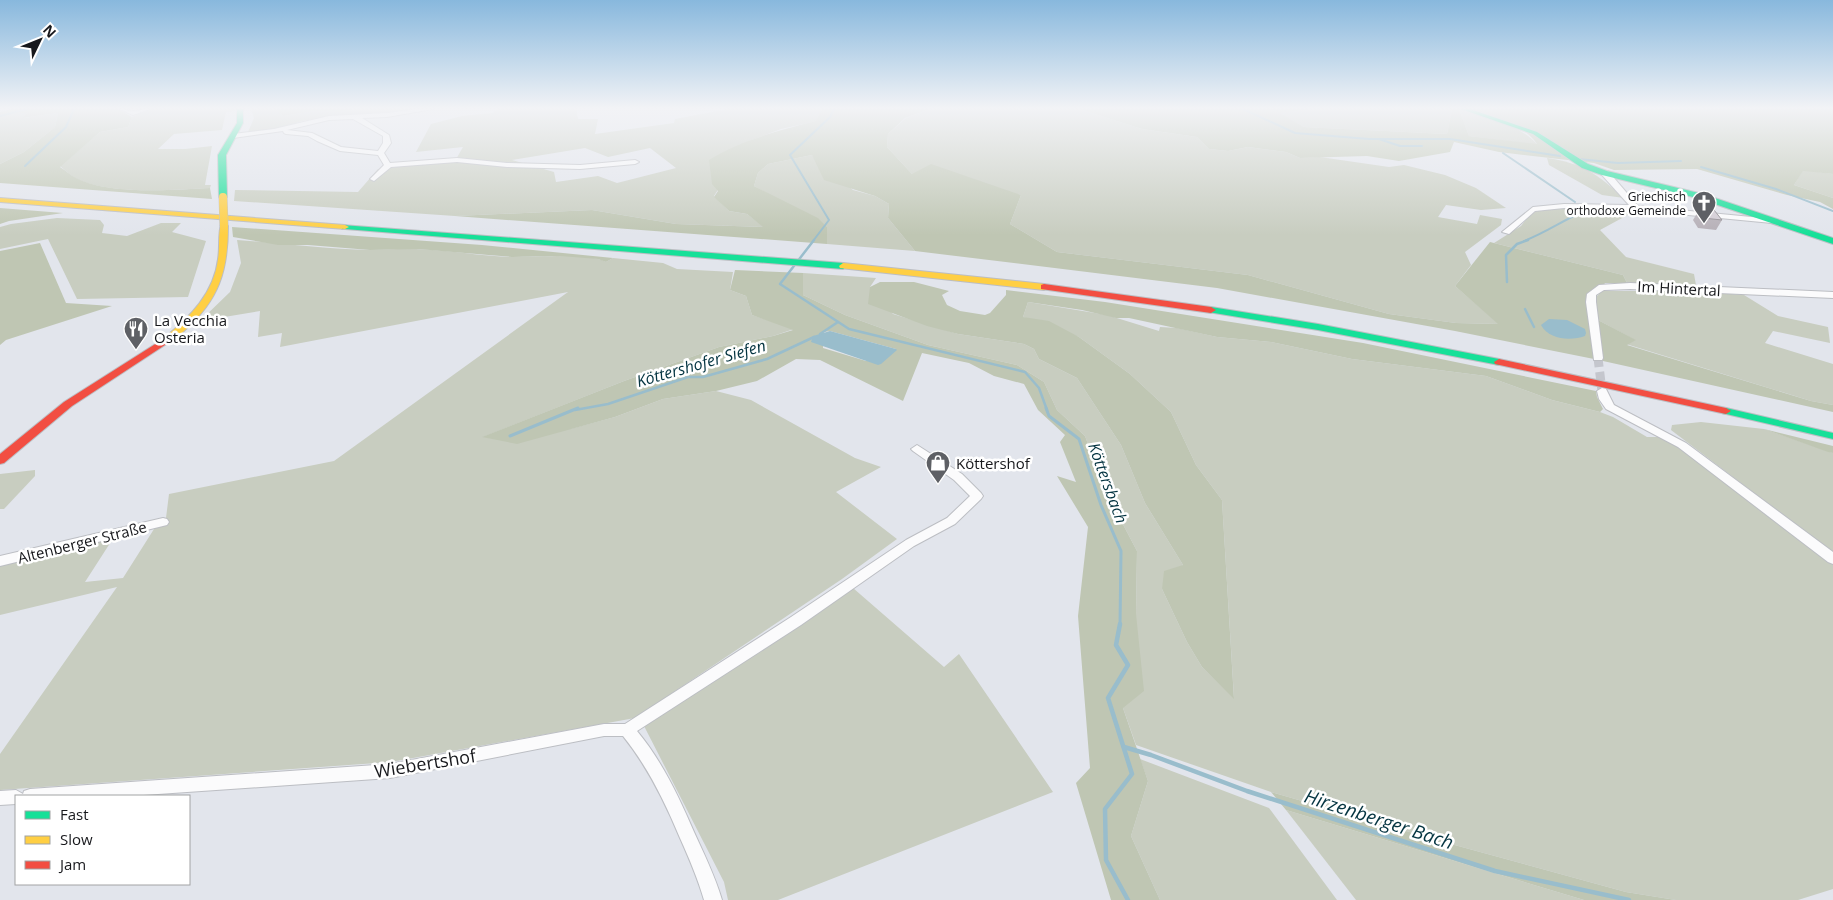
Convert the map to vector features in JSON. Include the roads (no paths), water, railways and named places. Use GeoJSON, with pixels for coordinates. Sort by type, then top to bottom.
{"type":"FeatureCollection","features":[{"type":"Feature","properties":{"kind":"main road"},"geometry":{"type":"LineString","coordinates":[[0,460],[69,403],[160,344],[194,314],[210,295],[223,264],[222,155],[224,151]]}},
{"type":"Feature","properties":{"kind":"main road"},"geometry":{"type":"LineString","coordinates":[[1563,151],[1605,173],[1687,192],[1833,241]]}},
{"type":"Feature","properties":{"kind":"main road"},"geometry":{"type":"LineString","coordinates":[[0,190],[531,230]]}},
{"type":"Feature","properties":{"kind":"main road"},"geometry":{"type":"LineString","coordinates":[[0,200],[912,273],[1143,300],[1373,337],[1598,382],[1833,436]]}},
{"type":"Feature","properties":{"kind":"street"},"geometry":{"type":"LineString","coordinates":[[365,151],[380,153],[386,163],[390,165]]}},
{"type":"Feature","properties":{"kind":"street"},"geometry":{"type":"LineString","coordinates":[[374,178],[390,165],[457,160],[507,165],[580,167],[635,162]]}},
{"type":"Feature","properties":{"kind":"street"},"geometry":{"type":"LineString","coordinates":[[1605,173],[1636,208]]}},
{"type":"Feature","properties":{"kind":"street"},"geometry":{"type":"LineString","coordinates":[[1506,232],[1533,209],[1564,206],[1636,208],[1772,221]]}},
{"type":"Feature","properties":{"kind":"street","name":"Im Hintertal"},"geometry":{"type":"LineString","coordinates":[[1595,364],[1591,302],[1592,294],[1602,287],[1630,286],[1833,295]]}},
{"type":"Feature","properties":{"kind":"street"},"geometry":{"type":"LineString","coordinates":[[1602,391],[1604,399],[1610,407],[1682,445],[1833,559]]}},
{"type":"Feature","properties":{"kind":"street"},"geometry":{"type":"LineString","coordinates":[[713,900],[709,885],[674,804],[636,740],[627,730],[796,621],[910,543],[951,521],[977,496],[958,477],[917,449]]}},
{"type":"Feature","properties":{"kind":"street","name":"Altenberger Straße"},"geometry":{"type":"LineString","coordinates":[[0,562],[163,522]]}},
{"type":"Feature","properties":{"kind":"street","name":"Wiebertshof"},"geometry":{"type":"LineString","coordinates":[[44,795],[390,771],[604,730],[627,730]]}},
{"type":"Feature","properties":{"kind":"street"},"geometry":{"type":"LineString","coordinates":[[0,798],[15,797]]}},
{"type":"Feature","properties":{"kind":"water"},"geometry":{"type":"Polygon","coordinates":[[[1549,319],[1567,320],[1585,329],[1585,336],[1567,339],[1549,334],[1541,325],[1549,319]]]}},
{"type":"Feature","properties":{"kind":"water"},"geometry":{"type":"Polygon","coordinates":[[[830,331],[897,350],[878,365],[811,342],[813,336],[830,331]]]}},
{"type":"Feature","properties":{"kind":"waterway"},"geometry":{"type":"LineString","coordinates":[[25,166],[41,151]]}},
{"type":"Feature","properties":{"kind":"waterway","name":"Köttersbach"},"geometry":{"type":"LineString","coordinates":[[794,151],[790,155],[829,220],[813,241]]}},
{"type":"Feature","properties":{"kind":"waterway"},"geometry":{"type":"LineString","coordinates":[[1528,151],[1560,156]]}},
{"type":"Feature","properties":{"kind":"waterway"},"geometry":{"type":"LineString","coordinates":[[1503,153],[1575,202]]}},
{"type":"Feature","properties":{"kind":"waterway"},"geometry":{"type":"LineString","coordinates":[[1579,159],[1618,163],[1681,161]]}},
{"type":"Feature","properties":{"kind":"waterway"},"geometry":{"type":"LineString","coordinates":[[1701,167],[1776,189],[1833,211]]}},
{"type":"Feature","properties":{"kind":"waterway"},"geometry":{"type":"LineString","coordinates":[[1524,241],[1582,212],[1582,209]]}},
{"type":"Feature","properties":{"kind":"waterway","name":"Köttersbach"},"geometry":{"type":"LineString","coordinates":[[814,240],[780,284],[849,329],[1025,372],[1039,388],[1047,410]]}},
{"type":"Feature","properties":{"kind":"waterway"},"geometry":{"type":"LineString","coordinates":[[1507,282],[1506,255],[1517,244],[1528,240]]}},
{"type":"Feature","properties":{"kind":"waterway"},"geometry":{"type":"LineString","coordinates":[[1525,309],[1534,327]]}},
{"type":"Feature","properties":{"kind":"waterway","name":"Köttershofer Siefen"},"geometry":{"type":"LineString","coordinates":[[820,334],[838,322]]}},
{"type":"Feature","properties":{"kind":"waterway","name":"Köttershofer Siefen"},"geometry":{"type":"LineString","coordinates":[[575,410],[608,404],[688,377],[703,377],[767,359],[814,337]]}},
{"type":"Feature","properties":{"kind":"waterway","name":"Köttershofer Siefen"},"geometry":{"type":"LineString","coordinates":[[510,436],[578,408]]}},
{"type":"Feature","properties":{"kind":"waterway","name":"Köttersbach"},"geometry":{"type":"LineString","coordinates":[[1046,408],[1049,416],[1079,439],[1101,505],[1121,551],[1120,625]]}},
{"type":"Feature","properties":{"kind":"waterway","name":"Köttersbach"},"geometry":{"type":"LineString","coordinates":[[1120,624],[1116,645],[1128,665],[1108,698],[1132,774],[1105,809],[1106,860],[1128,900]]}},
{"type":"Feature","properties":{"kind":"waterway","name":"Hirzenberger Bach"},"geometry":{"type":"LineString","coordinates":[[1124,747],[1151,755],[1247,791],[1495,871],[1629,900]]}},
{"type":"Feature","properties":{"kind":"tunnel"},"geometry":{"type":"LineString","coordinates":[[1598,358],[1602,391]]}},
{"type":"Feature","properties":{"kind":"place","name":"Griechisch orthodoxe Gemeinde"},"geometry":{"type":"Point","coordinates":[1704,224]}},
{"type":"Feature","properties":{"kind":"place","name":"La Vecchia Osteria"},"geometry":{"type":"Point","coordinates":[136,350]}},
{"type":"Feature","properties":{"kind":"place","name":"Köttershof"},"geometry":{"type":"Point","coordinates":[938,484]}}]}
